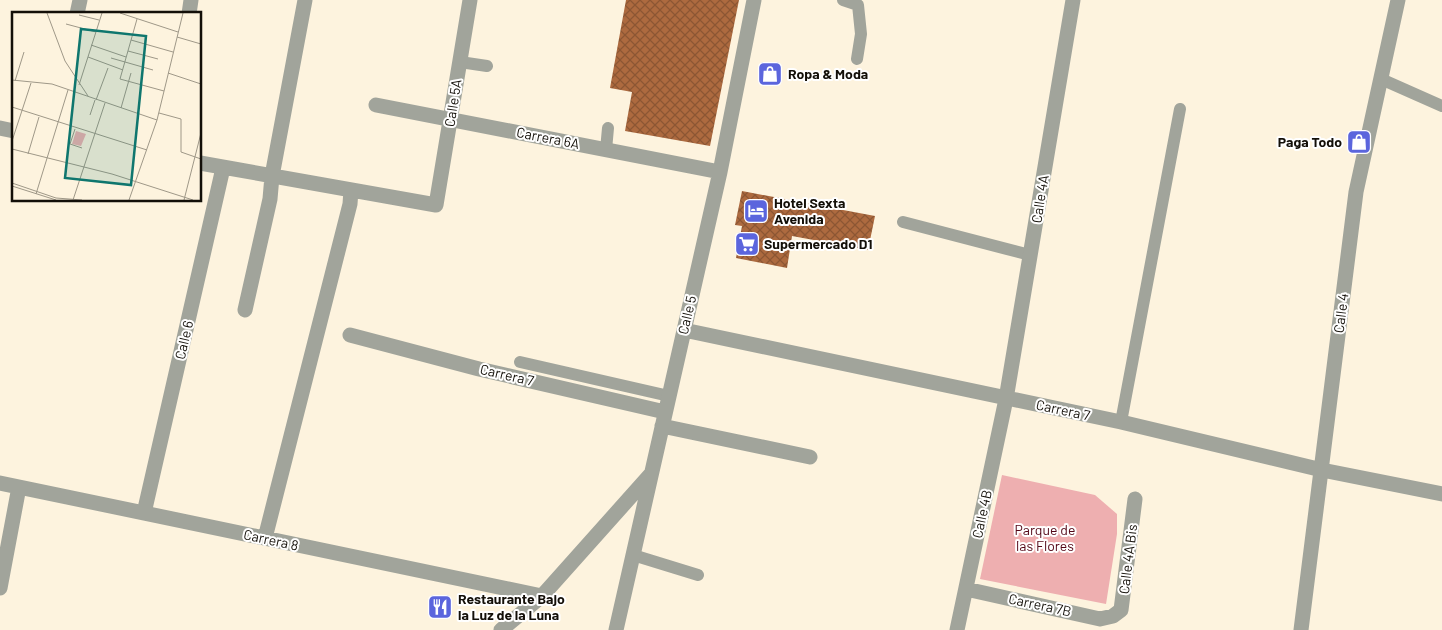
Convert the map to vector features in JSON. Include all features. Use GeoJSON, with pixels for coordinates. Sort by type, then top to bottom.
{"type":"FeatureCollection","features":[{"type":"Feature","properties":{"kind":"street"},"geometry":{"type":"LineString","coordinates":[[246,310],[270,199],[272,176],[305,0]]}},
{"type":"Feature","properties":{"kind":"street","name":"Calle 5A"},"geometry":{"type":"LineString","coordinates":[[351,190],[436,205],[470,0]]}},
{"type":"Feature","properties":{"kind":"street","name":"Calle 5"},"geometry":{"type":"LineString","coordinates":[[616,630],[720,172],[754,0]]}},
{"type":"Feature","properties":{"kind":"street","name":"Calle 4A"},"geometry":{"type":"LineString","coordinates":[[1006,399],[1073,0]]}},
{"type":"Feature","properties":{"kind":"street","name":"Calle 4"},"geometry":{"type":"LineString","coordinates":[[1301,630],[1356,192],[1398,0]]}},
{"type":"Feature","properties":{"kind":"street","name":"Carrera 6A"},"geometry":{"type":"LineString","coordinates":[[376,105],[720,172]]}},
{"type":"Feature","properties":{"kind":"street"},"geometry":{"type":"LineString","coordinates":[[201,164],[351,190],[350,204],[265,538]]}},
{"type":"Feature","properties":{"kind":"street","name":"Calle 6"},"geometry":{"type":"LineString","coordinates":[[144,513],[223,168]]}},
{"type":"Feature","properties":{"kind":"street","name":"Carrera 7"},"geometry":{"type":"LineString","coordinates":[[684,330],[1121,422],[1322,470],[1442,494]]}},
{"type":"Feature","properties":{"kind":"street","name":"Carrera 7"},"geometry":{"type":"LineString","coordinates":[[350,335],[810,457]]}},
{"type":"Feature","properties":{"kind":"street","name":"Calle 4B"},"geometry":{"type":"LineString","coordinates":[[957,630],[1006,399]]}},
{"type":"Feature","properties":{"kind":"street"},"geometry":{"type":"LineString","coordinates":[[501,630],[542,596],[651,474]]}},
{"type":"Feature","properties":{"kind":"street","name":"Carrera 8"},"geometry":{"type":"LineString","coordinates":[[0,483],[542,596]]}},
{"type":"Feature","properties":{"kind":"street"},"geometry":{"type":"LineString","coordinates":[[0,588],[19,487]]}},
{"type":"Feature","properties":{"kind":"street","name":"Calle 4A Bis"},"geometry":{"type":"LineString","coordinates":[[1114,616],[1121,610],[1136,499]]}},
{"type":"Feature","properties":{"kind":"street","name":"Carrera 7B"},"geometry":{"type":"LineString","coordinates":[[966,589],[1100,618],[1114,616]]}},
{"type":"Feature","properties":{"kind":"lane"},"geometry":{"type":"LineString","coordinates":[[843,0],[858,4],[861,34],[857,59]]}},
{"type":"Feature","properties":{"kind":"lane"},"geometry":{"type":"LineString","coordinates":[[460,62],[487,66]]}},
{"type":"Feature","properties":{"kind":"lane"},"geometry":{"type":"LineString","coordinates":[[1381,79],[1442,106]]}},
{"type":"Feature","properties":{"kind":"lane"},"geometry":{"type":"LineString","coordinates":[[1121,422],[1180,109]]}},
{"type":"Feature","properties":{"kind":"lane"},"geometry":{"type":"LineString","coordinates":[[606,150],[608,128]]}},
{"type":"Feature","properties":{"kind":"lane"},"geometry":{"type":"LineString","coordinates":[[903,222],[1030,255]]}},
{"type":"Feature","properties":{"kind":"lane"},"geometry":{"type":"LineString","coordinates":[[520,362],[669,396]]}},
{"type":"Feature","properties":{"kind":"lane"},"geometry":{"type":"LineString","coordinates":[[633,555],[698,575]]}},
{"type":"Feature","properties":{"kind":"green space","name":"Parque de las Flores"},"geometry":{"type":"Polygon","coordinates":[[[1002,475],[1095,495],[1117,514],[1117,534],[1106,604],[980,579],[1002,475]]]}},
{"type":"Feature","properties":{"kind":"building"},"geometry":{"type":"Polygon","coordinates":[[[626,0],[739,0],[710,146],[625,131],[632,92],[610,88],[626,0]]]}},
{"type":"Feature","properties":{"kind":"building"},"geometry":{"type":"Polygon","coordinates":[[[742,191],[875,216],[868,250],[792,236],[787,268],[736,258],[742,226],[735,225],[742,191]]]}},
{"type":"Feature","properties":{"kind":"place","name":"Ropa & Moda"},"geometry":{"type":"Point","coordinates":[770,74]}},
{"type":"Feature","properties":{"kind":"place","name":"Paga Todo"},"geometry":{"type":"Point","coordinates":[1359,142]}},
{"type":"Feature","properties":{"kind":"place","name":"Hotel Sexta Avenida"},"geometry":{"type":"Point","coordinates":[756,211]}},
{"type":"Feature","properties":{"kind":"place","name":"Supermercado D1"},"geometry":{"type":"Point","coordinates":[747,244]}},
{"type":"Feature","properties":{"kind":"place","name":"Restaurante Bajo la Luz de la Luna"},"geometry":{"type":"Point","coordinates":[440,607]}}]}
